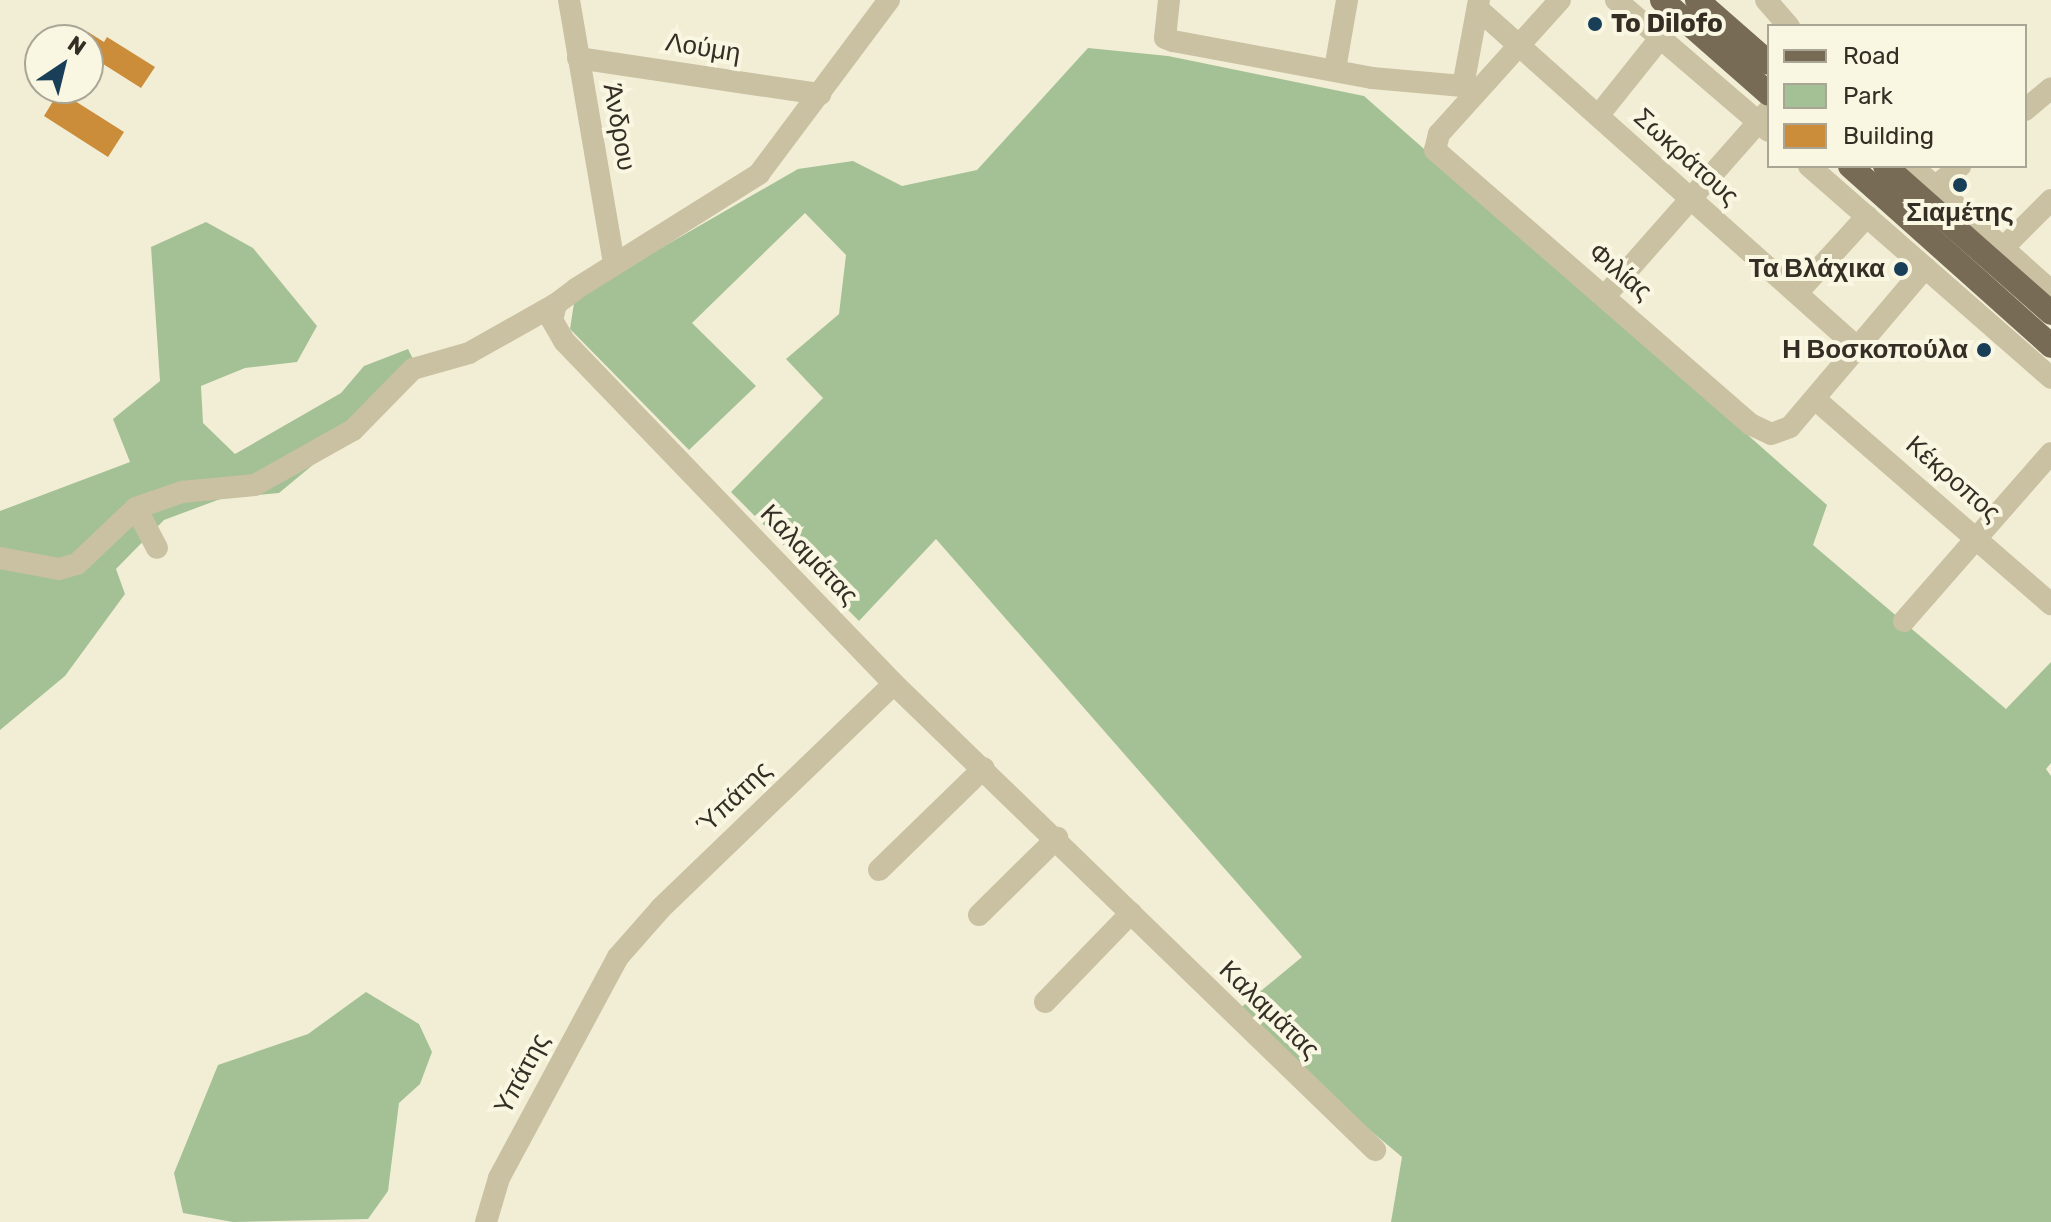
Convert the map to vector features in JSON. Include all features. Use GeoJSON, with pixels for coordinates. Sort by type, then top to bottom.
{"type":"FeatureCollection","features":[{"type":"Feature","properties":{"kind":"main road"},"geometry":{"type":"LineString","coordinates":[[1662,0],[1767,92]]}},
{"type":"Feature","properties":{"kind":"main road"},"geometry":{"type":"LineString","coordinates":[[1701,2],[1767,61]]}},
{"type":"Feature","properties":{"kind":"main road"},"geometry":{"type":"LineString","coordinates":[[1850,168],[2051,346]]}},
{"type":"Feature","properties":{"kind":"main road"},"geometry":{"type":"LineString","coordinates":[[1901,168],[1996,254],[2051,313]]}},
{"type":"Feature","properties":{"kind":"street","name":"Άνδρου"},"geometry":{"type":"LineString","coordinates":[[569,0],[614,264]]}},
{"type":"Feature","properties":{"kind":"street"},"geometry":{"type":"LineString","coordinates":[[0,558],[59,569],[77,564],[136,508],[182,492],[255,485],[353,430],[413,369],[469,353],[556,304],[614,264],[759,174],[889,0]]}},
{"type":"Feature","properties":{"kind":"street"},"geometry":{"type":"LineString","coordinates":[[1169,0],[1165,38],[1173,41],[1372,78],[1469,90],[1519,46],[1560,0]]}},
{"type":"Feature","properties":{"kind":"street"},"geometry":{"type":"LineString","coordinates":[[1335,69],[1347,0]]}},
{"type":"Feature","properties":{"kind":"street"},"geometry":{"type":"LineString","coordinates":[[1766,0],[1787,24]]}},
{"type":"Feature","properties":{"kind":"street"},"geometry":{"type":"LineString","coordinates":[[1605,296],[1766,121],[1619,1]]}},
{"type":"Feature","properties":{"kind":"street"},"geometry":{"type":"LineString","coordinates":[[1469,90],[1478,4]]}},
{"type":"Feature","properties":{"kind":"street","name":"Σωκράτους"},"geometry":{"type":"LineString","coordinates":[[1478,4],[1519,46],[1858,348]]}},
{"type":"Feature","properties":{"kind":"street"},"geometry":{"type":"LineString","coordinates":[[1598,116],[1661,37]]}},
{"type":"Feature","properties":{"kind":"street","name":"Λούμη"},"geometry":{"type":"LineString","coordinates":[[578,58],[820,94]]}},
{"type":"Feature","properties":{"kind":"street"},"geometry":{"type":"LineString","coordinates":[[2027,108],[2051,88]]}},
{"type":"Feature","properties":{"kind":"street","name":"Φιλίας"},"geometry":{"type":"LineString","coordinates":[[1469,90],[1439,134],[1435,150],[1750,424],[1771,434],[1790,427],[1815,399]]}},
{"type":"Feature","properties":{"kind":"street"},"geometry":{"type":"LineString","coordinates":[[1811,168],[2051,378]]}},
{"type":"Feature","properties":{"kind":"street"},"geometry":{"type":"LineString","coordinates":[[1848,168],[1859,210]]}},
{"type":"Feature","properties":{"kind":"street"},"geometry":{"type":"LineString","coordinates":[[1901,168],[1935,187],[1996,254],[2049,286]]}},
{"type":"Feature","properties":{"kind":"street"},"geometry":{"type":"LineString","coordinates":[[1935,187],[1958,168]]}},
{"type":"Feature","properties":{"kind":"street"},"geometry":{"type":"LineString","coordinates":[[1996,254],[2051,200]]}},
{"type":"Feature","properties":{"kind":"street"},"geometry":{"type":"LineString","coordinates":[[1797,293],[1859,210]]}},
{"type":"Feature","properties":{"kind":"street"},"geometry":{"type":"LineString","coordinates":[[1815,399],[1925,268]]}},
{"type":"Feature","properties":{"kind":"street","name":"Καλαμάτας"},"geometry":{"type":"LineString","coordinates":[[556,304],[552,320],[564,341],[894,684],[1057,838],[1375,1150]]}},
{"type":"Feature","properties":{"kind":"street"},"geometry":{"type":"LineString","coordinates":[[2013,312],[2023,354]]}},
{"type":"Feature","properties":{"kind":"street","name":"Κέκροπος"},"geometry":{"type":"LineString","coordinates":[[1815,399],[1975,534],[2051,604]]}},
{"type":"Feature","properties":{"kind":"street"},"geometry":{"type":"LineString","coordinates":[[1904,621],[1975,534],[2051,453]]}},
{"type":"Feature","properties":{"kind":"street"},"geometry":{"type":"LineString","coordinates":[[136,508],[157,548]]}},
{"type":"Feature","properties":{"kind":"street","name":"Ύπάτης"},"geometry":{"type":"LineString","coordinates":[[618,957],[661,908],[894,684]]}},
{"type":"Feature","properties":{"kind":"street"},"geometry":{"type":"LineString","coordinates":[[879,870],[984,768]]}},
{"type":"Feature","properties":{"kind":"street"},"geometry":{"type":"LineString","coordinates":[[979,915],[1057,838]]}},
{"type":"Feature","properties":{"kind":"street"},"geometry":{"type":"LineString","coordinates":[[1045,1002],[1131,913]]}},
{"type":"Feature","properties":{"kind":"street","name":"Υπάτης"},"geometry":{"type":"LineString","coordinates":[[486,1222],[499,1178],[618,957]]}},
{"type":"Feature","properties":{"kind":"green space"},"geometry":{"type":"Polygon","coordinates":[[[1088,48],[1168,56],[1364,96],[1827,505],[1813,545],[2006,709],[2051,662],[2051,763],[2046,769],[2051,776],[2051,1222],[1391,1222],[1402,1157],[1232,1015],[1302,957],[936,539],[859,621],[731,492],[823,398],[786,359],[839,314],[846,255],[805,213],[692,323],[756,386],[689,450],[570,329],[574,303],[609,278],[798,169],[853,161],[902,186],[977,170],[1088,48]]]}},
{"type":"Feature","properties":{"kind":"green space"},"geometry":{"type":"Polygon","coordinates":[[[206,222],[253,248],[317,326],[297,362],[245,368],[201,386],[203,423],[235,454],[341,393],[364,366],[408,349],[415,363],[402,391],[279,493],[223,498],[164,520],[116,569],[125,594],[65,676],[0,730],[0,511],[130,462],[113,419],[160,381],[151,247],[206,222]]]}},
{"type":"Feature","properties":{"kind":"green space"},"geometry":{"type":"Polygon","coordinates":[[[366,992],[419,1024],[432,1052],[420,1084],[399,1103],[388,1191],[368,1219],[233,1222],[183,1213],[174,1173],[218,1065],[308,1034],[366,992]]]}},
{"type":"Feature","properties":{"kind":"building"},"geometry":{"type":"Polygon","coordinates":[[[107,37],[155,67],[141,88],[104,65],[104,42],[107,37]]]}},
{"type":"Feature","properties":{"kind":"building"},"geometry":{"type":"Polygon","coordinates":[[[51,104],[80,104],[124,132],[108,157],[44,116],[51,104]]]}},
{"type":"Feature","properties":{"kind":"place","name":"To Dilofo"},"geometry":{"type":"Point","coordinates":[1595,24]}},
{"type":"Feature","properties":{"kind":"place","name":"Σιαμέτης"},"geometry":{"type":"Point","coordinates":[1960,185]}},
{"type":"Feature","properties":{"kind":"place","name":"Τα Βλάχικα"},"geometry":{"type":"Point","coordinates":[1901,269]}},
{"type":"Feature","properties":{"kind":"place","name":"Η Βοσκοπούλα"},"geometry":{"type":"Point","coordinates":[1984,350]}}]}
